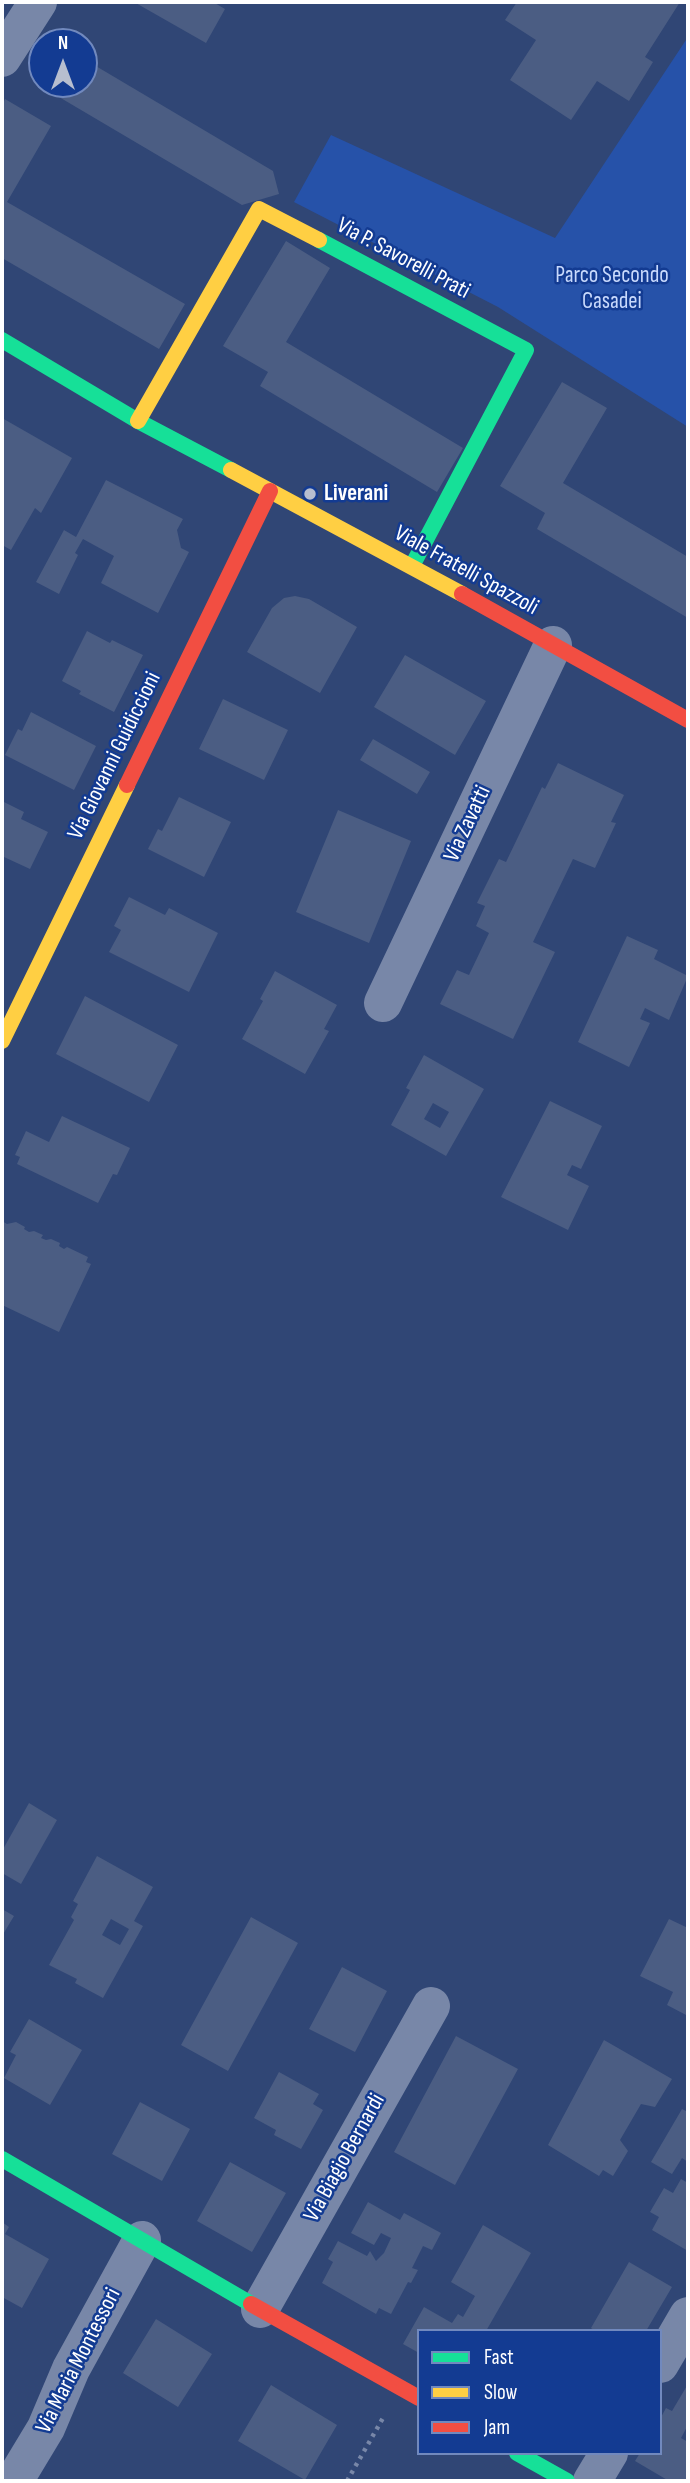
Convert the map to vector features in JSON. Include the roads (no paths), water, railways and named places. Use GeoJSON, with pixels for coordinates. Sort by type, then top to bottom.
{"type":"FeatureCollection","features":[{"type":"Feature","properties":{"kind":"street"},"geometry":{"type":"LineString","coordinates":[[2,58],[38,2]]}},
{"type":"Feature","properties":{"kind":"street","name":"Via P. Savorelli Prati"},"geometry":{"type":"LineString","coordinates":[[138,421],[259,209],[526,350],[412,566]]}},
{"type":"Feature","properties":{"kind":"street","name":"Viale Fratelli Spazzoli"},"geometry":{"type":"LineString","coordinates":[[2,340],[138,421],[412,566],[688,720]]}},
{"type":"Feature","properties":{"kind":"street","name":"Via Giovanni Guidiccioni"},"geometry":{"type":"LineString","coordinates":[[2,1041],[270,491]]}},
{"type":"Feature","properties":{"kind":"street","name":"Via Zavatti"},"geometry":{"type":"LineString","coordinates":[[383,1003],[552,645]]}},
{"type":"Feature","properties":{"kind":"street","name":"Via Biagio Bernardi"},"geometry":{"type":"LineString","coordinates":[[260,2309],[431,2006]]}},
{"type":"Feature","properties":{"kind":"street"},"geometry":{"type":"LineString","coordinates":[[2,2159],[417,2397]]}},
{"type":"Feature","properties":{"kind":"street","name":"Via Maria Montessori"},"geometry":{"type":"LineString","coordinates":[[14,2481],[46,2428],[71,2369],[142,2240]]}},
{"type":"Feature","properties":{"kind":"street"},"geometry":{"type":"LineString","coordinates":[[662,2361],[688,2316]]}},
{"type":"Feature","properties":{"kind":"street"},"geometry":{"type":"LineString","coordinates":[[521,2455],[567,2481]]}},
{"type":"Feature","properties":{"kind":"street"},"geometry":{"type":"LineString","coordinates":[[592,2481],[608,2455]]}},
{"type":"Feature","properties":{"kind":"place","name":"Liverani"},"geometry":{"type":"Point","coordinates":[310,494]}},
{"type":"Feature","properties":{"kind":"park label","name":"Parco Secondo Casadei"},"geometry":{"type":"Point","coordinates":[612,289]}}]}
